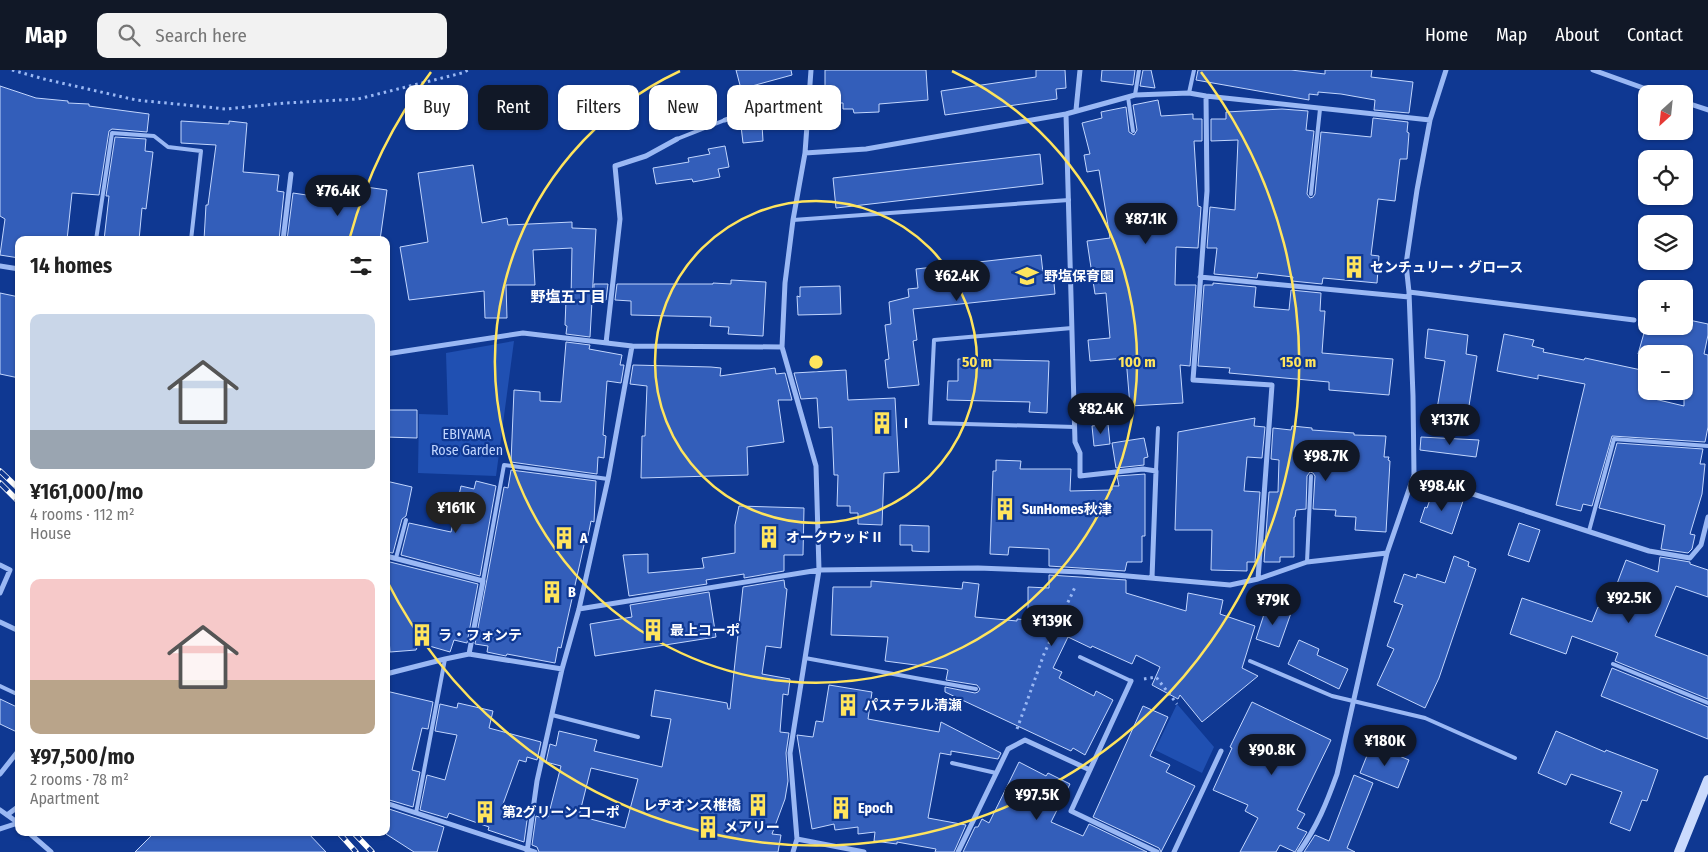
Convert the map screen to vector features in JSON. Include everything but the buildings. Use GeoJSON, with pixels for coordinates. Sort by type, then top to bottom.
{"type":"FeatureCollection","features":[{"type":"Feature","properties":{"kind":"main road"},"geometry":{"type":"LineString","coordinates":[[1679,852],[1708,780]]}},
{"type":"Feature","properties":{"kind":"street"},"geometry":{"type":"LineString","coordinates":[[810,85],[811,70]]}},
{"type":"Feature","properties":{"kind":"street"},"geometry":{"type":"LineString","coordinates":[[1076,110],[1080,70]]}},
{"type":"Feature","properties":{"kind":"street"},"geometry":{"type":"LineString","coordinates":[[1299,852],[1312,833],[1326,806],[1334,782],[1387,553],[1414,475],[1413,396],[1406,264],[1430,120],[1446,70]]}},
{"type":"Feature","properties":{"kind":"street"},"geometry":{"type":"LineString","coordinates":[[1592,70],[1638,86]]}},
{"type":"Feature","properties":{"kind":"street"},"geometry":{"type":"LineString","coordinates":[[805,153],[866,149],[1066,114],[1135,95],[1189,93],[1430,120]]}},
{"type":"Feature","properties":{"kind":"street"},"geometry":{"type":"LineString","coordinates":[[1206,96],[1207,191],[1193,380],[1272,385],[1258,579]]}},
{"type":"Feature","properties":{"kind":"street"},"geometry":{"type":"LineString","coordinates":[[1693,105],[1708,110]]}},
{"type":"Feature","properties":{"kind":"street"},"geometry":{"type":"LineString","coordinates":[[1066,114],[1074,427],[1075,442],[1080,453],[1080,476],[1144,468],[1156,471],[1152,578]]}},
{"type":"Feature","properties":{"kind":"street"},"geometry":{"type":"LineString","coordinates":[[793,852],[797,839],[790,753],[819,570],[816,466],[782,347],[785,282],[807,130]]}},
{"type":"Feature","properties":{"kind":"street"},"geometry":{"type":"LineString","coordinates":[[606,343],[620,219],[615,166],[646,156],[677,139]]}},
{"type":"Feature","properties":{"kind":"street"},"geometry":{"type":"LineString","coordinates":[[283,236],[291,174]]}},
{"type":"Feature","properties":{"kind":"street"},"geometry":{"type":"LineString","coordinates":[[0,266],[15,268]]}},
{"type":"Feature","properties":{"kind":"street"},"geometry":{"type":"LineString","coordinates":[[1200,277],[1409,294],[1634,320]]}},
{"type":"Feature","properties":{"kind":"street"},"geometry":{"type":"LineString","coordinates":[[390,353],[523,333],[632,346],[782,347]]}},
{"type":"Feature","properties":{"kind":"street"},"geometry":{"type":"LineString","coordinates":[[527,851],[537,781],[608,479],[632,346]]}},
{"type":"Feature","properties":{"kind":"street"},"geometry":{"type":"LineString","coordinates":[[1414,475],[1649,551],[1690,558],[1701,545],[1708,517]]}},
{"type":"Feature","properties":{"kind":"street"},"geometry":{"type":"LineString","coordinates":[[1701,545],[1708,547]]}},
{"type":"Feature","properties":{"kind":"street"},"geometry":{"type":"LineString","coordinates":[[578,608],[819,570],[978,568],[1082,572],[1230,585],[1258,579],[1307,562],[1387,553]]}},
{"type":"Feature","properties":{"kind":"street"},"geometry":{"type":"LineString","coordinates":[[390,557],[483,581],[468,654]]}},
{"type":"Feature","properties":{"kind":"street"},"geometry":{"type":"LineString","coordinates":[[0,566],[10,570],[0,593]]}},
{"type":"Feature","properties":{"kind":"street"},"geometry":{"type":"LineString","coordinates":[[0,622],[15,629]]}},
{"type":"Feature","properties":{"kind":"street"},"geometry":{"type":"LineString","coordinates":[[390,673],[445,658],[468,654],[562,669]]}},
{"type":"Feature","properties":{"kind":"street"},"geometry":{"type":"LineString","coordinates":[[1131,681],[1071,812],[1157,852]]}},
{"type":"Feature","properties":{"kind":"street"},"geometry":{"type":"LineString","coordinates":[[958,852],[1008,749],[1025,740],[1090,770]]}},
{"type":"Feature","properties":{"kind":"street"},"geometry":{"type":"LineString","coordinates":[[1174,852],[1221,751]]}},
{"type":"Feature","properties":{"kind":"street"},"geometry":{"type":"LineString","coordinates":[[0,774],[15,755]]}},
{"type":"Feature","properties":{"kind":"street"},"geometry":{"type":"LineString","coordinates":[[390,804],[527,851],[535,852]]}},
{"type":"Feature","properties":{"kind":"street"},"geometry":{"type":"LineString","coordinates":[[7,815],[15,809]]}},
{"type":"Feature","properties":{"kind":"street"},"geometry":{"type":"LineString","coordinates":[[0,810],[15,821]]}},
{"type":"Feature","properties":{"kind":"street"},"geometry":{"type":"LineString","coordinates":[[0,829],[15,824]]}},
{"type":"Feature","properties":{"kind":"street"},"geometry":{"type":"LineString","coordinates":[[33,836],[51,852]]}},
{"type":"Feature","properties":{"kind":"street"},"geometry":{"type":"LineString","coordinates":[[797,839],[864,852]]}},
{"type":"Feature","properties":{"kind":"lane"},"geometry":{"type":"LineString","coordinates":[[1135,95],[1139,70]]}},
{"type":"Feature","properties":{"kind":"lane"},"geometry":{"type":"LineString","coordinates":[[1189,93],[1194,70]]}},
{"type":"Feature","properties":{"kind":"lane"},"geometry":{"type":"LineString","coordinates":[[1128,97],[1133,131]]}},
{"type":"Feature","properties":{"kind":"lane"},"geometry":{"type":"LineString","coordinates":[[1311,194],[1320,109]]}},
{"type":"Feature","properties":{"kind":"lane"},"geometry":{"type":"LineString","coordinates":[[677,139],[725,120]]}},
{"type":"Feature","properties":{"kind":"lane"},"geometry":{"type":"LineString","coordinates":[[97,236],[112,133],[154,136],[168,147],[201,151],[191,236]]}},
{"type":"Feature","properties":{"kind":"lane"},"geometry":{"type":"LineString","coordinates":[[793,220],[1069,200]]}},
{"type":"Feature","properties":{"kind":"lane"},"geometry":{"type":"LineString","coordinates":[[1072,328],[934,340],[930,423],[1074,427]]}},
{"type":"Feature","properties":{"kind":"lane"},"geometry":{"type":"LineString","coordinates":[[1156,471],[1158,428]]}},
{"type":"Feature","properties":{"kind":"lane"},"geometry":{"type":"LineString","coordinates":[[1589,531],[1614,438],[1708,446]]}},
{"type":"Feature","properties":{"kind":"lane"},"geometry":{"type":"LineString","coordinates":[[483,581],[504,465],[608,479]]}},
{"type":"Feature","properties":{"kind":"lane"},"geometry":{"type":"LineString","coordinates":[[1307,562],[1311,476]]}},
{"type":"Feature","properties":{"kind":"lane"},"geometry":{"type":"LineString","coordinates":[[396,558],[406,520]]}},
{"type":"Feature","properties":{"kind":"lane"},"geometry":{"type":"LineString","coordinates":[[1080,657],[1131,681]]}},
{"type":"Feature","properties":{"kind":"lane"},"geometry":{"type":"LineString","coordinates":[[416,813],[445,658]]}},
{"type":"Feature","properties":{"kind":"lane"},"geometry":{"type":"LineString","coordinates":[[805,658],[976,689]]}},
{"type":"Feature","properties":{"kind":"lane"},"geometry":{"type":"LineString","coordinates":[[1250,660],[1332,696],[1425,718],[1515,758]]}},
{"type":"Feature","properties":{"kind":"lane"},"geometry":{"type":"LineString","coordinates":[[1613,664],[1708,704]]}},
{"type":"Feature","properties":{"kind":"lane"},"geometry":{"type":"LineString","coordinates":[[0,686],[15,693]]}},
{"type":"Feature","properties":{"kind":"lane"},"geometry":{"type":"LineString","coordinates":[[552,715],[638,737]]}},
{"type":"Feature","properties":{"kind":"lane"},"geometry":{"type":"LineString","coordinates":[[952,763],[996,773]]}},
{"type":"Feature","properties":{"kind":"path"},"geometry":{"type":"LineString","coordinates":[[12,70],[136,100],[226,109],[285,103],[358,99],[468,70]]}},
{"type":"Feature","properties":{"kind":"path"},"geometry":{"type":"LineString","coordinates":[[1018,744],[1014,735],[1044,654],[1082,572]]}},
{"type":"Feature","properties":{"kind":"path"},"geometry":{"type":"LineString","coordinates":[[1131,681],[1156,677],[1177,704]]}},
{"type":"Feature","properties":{"kind":"green space","name":"EBIYAMA Rose Garden"},"geometry":{"type":"Polygon","coordinates":[[[514,341],[496,476],[418,473],[419,414],[448,415],[446,353],[514,341]]]}},
{"type":"Feature","properties":{"kind":"green space"},"geometry":{"type":"Polygon","coordinates":[[[1177,704],[1214,747],[1202,773],[1155,750],[1177,704]]]}},
{"type":"Feature","properties":{"kind":"railway"},"geometry":{"type":"LineString","coordinates":[[0,471],[15,485]]}},
{"type":"Feature","properties":{"kind":"railway"},"geometry":{"type":"LineString","coordinates":[[0,483],[15,498]]}},
{"type":"Feature","properties":{"kind":"railway"},"geometry":{"type":"LineString","coordinates":[[342,836],[356,852]]}},
{"type":"Feature","properties":{"kind":"railway"},"geometry":{"type":"LineString","coordinates":[[357,836],[372,852]]}},
{"type":"Feature","properties":{"kind":"place","name":"センチュリー・グロース"},"geometry":{"type":"Point","coordinates":[1354,267]}},
{"type":"Feature","properties":{"kind":"place","name":"野塩保育園"},"geometry":{"type":"Point","coordinates":[1027,276]}},
{"type":"Feature","properties":{"kind":"place","name":"Ⅰ"},"geometry":{"type":"Point","coordinates":[882,423]}},
{"type":"Feature","properties":{"kind":"place","name":"SunHomes秋津"},"geometry":{"type":"Point","coordinates":[1005,509]}},
{"type":"Feature","properties":{"kind":"place","name":"オークウッドⅡ"},"geometry":{"type":"Point","coordinates":[769,537]}},
{"type":"Feature","properties":{"kind":"place","name":"A"},"geometry":{"type":"Point","coordinates":[564,538]}},
{"type":"Feature","properties":{"kind":"place","name":"B"},"geometry":{"type":"Point","coordinates":[552,592]}},
{"type":"Feature","properties":{"kind":"place","name":"最上コーポ"},"geometry":{"type":"Point","coordinates":[653,630]}},
{"type":"Feature","properties":{"kind":"place","name":"ラ・フォンテ"},"geometry":{"type":"Point","coordinates":[422,635]}},
{"type":"Feature","properties":{"kind":"place","name":"パステラル清瀬"},"geometry":{"type":"Point","coordinates":[848,705]}},
{"type":"Feature","properties":{"kind":"place","name":"レヂオンス椎橋"},"geometry":{"type":"Point","coordinates":[758,805]}},
{"type":"Feature","properties":{"kind":"place","name":"Epoch"},"geometry":{"type":"Point","coordinates":[841,808]}},
{"type":"Feature","properties":{"kind":"place","name":"第2グリーンコーポ"},"geometry":{"type":"Point","coordinates":[485,812]}},
{"type":"Feature","properties":{"kind":"place","name":"メアリー"},"geometry":{"type":"Point","coordinates":[708,827]}},
{"type":"Feature","properties":{"kind":"district","name":"野塩五丁目"},"geometry":{"type":"Point","coordinates":[568,297]}}]}
